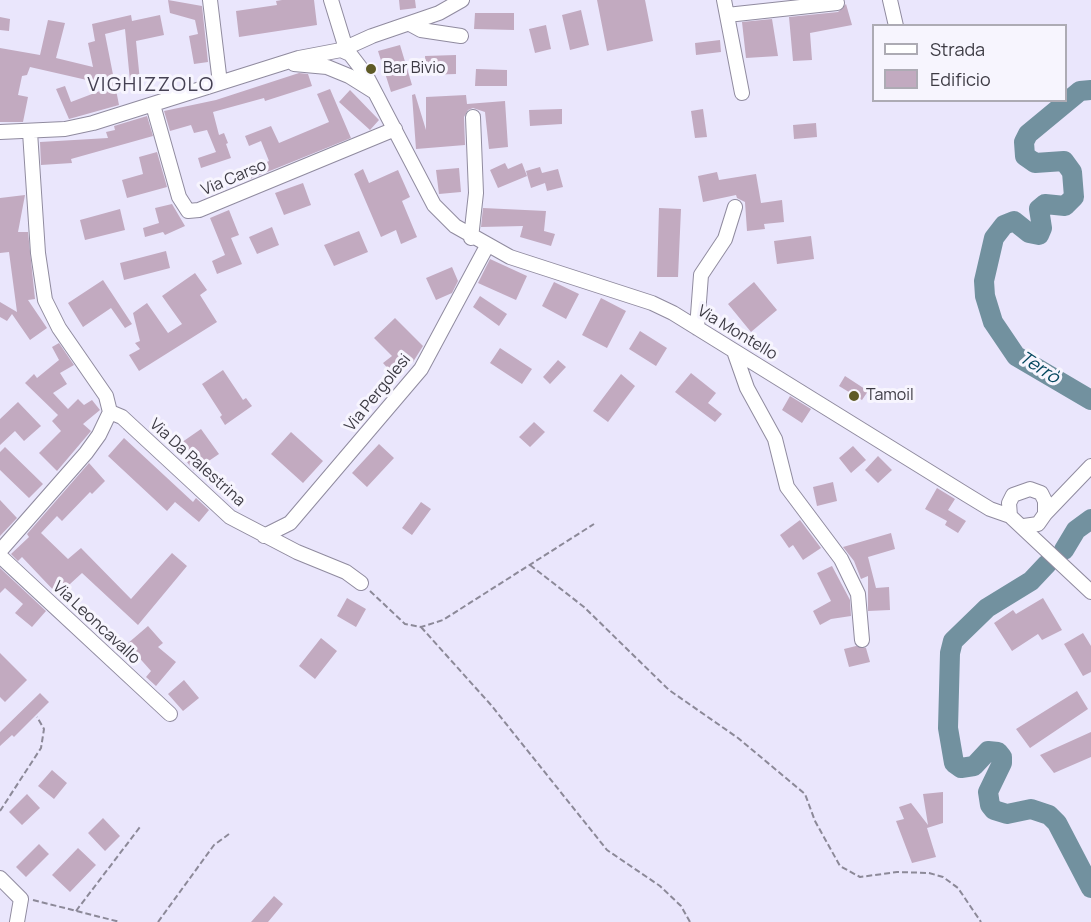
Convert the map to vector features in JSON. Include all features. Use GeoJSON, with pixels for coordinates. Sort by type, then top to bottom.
{"type":"FeatureCollection","features":[{"type":"Feature","properties":{"kind":"street"},"geometry":{"type":"LineString","coordinates":[[210,0],[220,83]]}},
{"type":"Feature","properties":{"kind":"street"},"geometry":{"type":"LineString","coordinates":[[331,0],[344,50],[351,67],[337,71],[329,59],[344,50],[359,41],[439,13],[462,0]]}},
{"type":"Feature","properties":{"kind":"street"},"geometry":{"type":"LineString","coordinates":[[724,0],[742,93]]}},
{"type":"Feature","properties":{"kind":"street"},"geometry":{"type":"LineString","coordinates":[[890,0],[896,24]]}},
{"type":"Feature","properties":{"kind":"street"},"geometry":{"type":"LineString","coordinates":[[727,15],[837,3]]}},
{"type":"Feature","properties":{"kind":"street"},"geometry":{"type":"LineString","coordinates":[[411,24],[422,30],[461,36]]}},
{"type":"Feature","properties":{"kind":"street","name":"Via Montello"},"geometry":{"type":"LineString","coordinates":[[0,132],[30,132],[93,123],[310,55],[344,50],[376,94],[434,205],[442,216],[471,238],[510,257],[652,303],[697,328],[990,509],[1010,516],[1024,526],[1043,549],[1091,592]]}},
{"type":"Feature","properties":{"kind":"street","name":"Via Montello"},"geometry":{"type":"LineString","coordinates":[[280,65],[310,65],[337,71],[376,94]]}},
{"type":"Feature","properties":{"kind":"street","name":"Via Carso"},"geometry":{"type":"LineString","coordinates":[[153,105],[179,197],[188,211],[199,210],[395,129]]}},
{"type":"Feature","properties":{"kind":"street"},"geometry":{"type":"LineString","coordinates":[[471,238],[476,193],[472,117]]}},
{"type":"Feature","properties":{"kind":"street"},"geometry":{"type":"LineString","coordinates":[[0,553],[86,453],[99,435],[110,412],[106,396],[59,327],[45,300],[38,253],[30,132]]}},
{"type":"Feature","properties":{"kind":"street"},"geometry":{"type":"LineString","coordinates":[[697,328],[700,275],[725,239],[735,207]]}},
{"type":"Feature","properties":{"kind":"street","name":"Via Pergolesi"},"geometry":{"type":"LineString","coordinates":[[264,537],[290,523],[421,369],[487,246]]}},
{"type":"Feature","properties":{"kind":"street"},"geometry":{"type":"LineString","coordinates":[[734,351],[747,388],[775,439],[787,487],[841,559],[858,594],[862,640]]}},
{"type":"Feature","properties":{"kind":"street","name":"Via Da Palestrina"},"geometry":{"type":"LineString","coordinates":[[110,412],[123,417],[231,517],[264,537],[346,572],[361,583]]}},
{"type":"Feature","properties":{"kind":"street"},"geometry":{"type":"LineString","coordinates":[[1024,526],[1033,526],[1043,518],[1091,466]]}},
{"type":"Feature","properties":{"kind":"street"},"geometry":{"type":"LineString","coordinates":[[1010,516],[1010,499],[1023,489],[1041,493],[1054,492],[1073,486]]}},
{"type":"Feature","properties":{"kind":"street"},"geometry":{"type":"LineString","coordinates":[[1041,493],[1045,501],[1040,535],[1043,549]]}},
{"type":"Feature","properties":{"kind":"street","name":"Via Montello"},"geometry":{"type":"LineString","coordinates":[[967,495],[993,502],[1010,499]]}},
{"type":"Feature","properties":{"kind":"street","name":"Via Leoncavallo"},"geometry":{"type":"LineString","coordinates":[[0,553],[170,714]]}},
{"type":"Feature","properties":{"kind":"street"},"geometry":{"type":"LineString","coordinates":[[0,878],[21,899],[17,922]]}},
{"type":"Feature","properties":{"kind":"path"},"geometry":{"type":"LineString","coordinates":[[361,583],[405,624],[421,627],[443,620],[594,524]]}},
{"type":"Feature","properties":{"kind":"path"},"geometry":{"type":"LineString","coordinates":[[530,565],[584,607],[669,690],[738,738],[805,794],[815,821],[840,866],[861,878],[897,872],[929,873],[943,877],[958,888],[981,922]]}},
{"type":"Feature","properties":{"kind":"path"},"geometry":{"type":"LineString","coordinates":[[421,627],[491,705],[608,850],[660,886],[681,906],[690,922]]}},
{"type":"Feature","properties":{"kind":"path"},"geometry":{"type":"LineString","coordinates":[[0,811],[41,748],[44,729],[37,717]]}},
{"type":"Feature","properties":{"kind":"path"},"geometry":{"type":"LineString","coordinates":[[76,911],[140,826]]}},
{"type":"Feature","properties":{"kind":"path"},"geometry":{"type":"LineString","coordinates":[[158,922],[214,845],[229,834]]}},
{"type":"Feature","properties":{"kind":"path"},"geometry":{"type":"LineString","coordinates":[[21,899],[36,900],[120,922]]}},
{"type":"Feature","properties":{"kind":"building"},"geometry":{"type":"Polygon","coordinates":[[[168,0],[202,6],[208,62],[194,64],[189,36],[198,34],[195,20],[170,13],[168,0]]]}},
{"type":"Feature","properties":{"kind":"building"},"geometry":{"type":"Polygon","coordinates":[[[314,0],[317,25],[239,37],[236,11],[277,5],[276,1],[314,0]]]}},
{"type":"Feature","properties":{"kind":"building"},"geometry":{"type":"Polygon","coordinates":[[[399,0],[415,0],[416,8],[400,10],[399,0]]]}},
{"type":"Feature","properties":{"kind":"building"},"geometry":{"type":"Polygon","coordinates":[[[597,0],[645,0],[653,41],[607,51],[597,0]]]}},
{"type":"Feature","properties":{"kind":"building"},"geometry":{"type":"Polygon","coordinates":[[[846,4],[852,25],[810,33],[812,60],[793,61],[789,17],[838,12],[846,4]]]}},
{"type":"Feature","properties":{"kind":"building"},"geometry":{"type":"Polygon","coordinates":[[[581,10],[589,45],[570,50],[562,15],[581,10]]]}},
{"type":"Feature","properties":{"kind":"building"},"geometry":{"type":"Polygon","coordinates":[[[475,13],[514,13],[514,30],[474,29],[475,13]]]}},
{"type":"Feature","properties":{"kind":"building"},"geometry":{"type":"Polygon","coordinates":[[[131,15],[132,21],[160,15],[164,35],[136,41],[140,81],[130,81],[125,29],[105,34],[119,105],[69,119],[56,89],[65,86],[71,102],[113,86],[30,67],[27,75],[22,76],[18,95],[28,97],[23,122],[0,122],[0,48],[40,55],[48,20],[65,23],[56,58],[93,67],[88,43],[95,41],[92,24],[131,15]]]}},
{"type":"Feature","properties":{"kind":"building"},"geometry":{"type":"Polygon","coordinates":[[[0,17],[10,19],[9,31],[0,30],[0,17]]]}},
{"type":"Feature","properties":{"kind":"building"},"geometry":{"type":"Polygon","coordinates":[[[772,19],[778,56],[746,58],[742,22],[772,19]]]}},
{"type":"Feature","properties":{"kind":"building"},"geometry":{"type":"Polygon","coordinates":[[[546,25],[551,49],[535,53],[529,29],[546,25]]]}},
{"type":"Feature","properties":{"kind":"building"},"geometry":{"type":"Polygon","coordinates":[[[720,40],[721,52],[696,55],[695,43],[720,40]]]}},
{"type":"Feature","properties":{"kind":"building"},"geometry":{"type":"Polygon","coordinates":[[[400,45],[412,85],[391,92],[378,51],[400,45]]]}},
{"type":"Feature","properties":{"kind":"building"},"geometry":{"type":"Polygon","coordinates":[[[456,55],[456,74],[426,75],[425,56],[456,55]]]}},
{"type":"Feature","properties":{"kind":"building"},"geometry":{"type":"Polygon","coordinates":[[[476,69],[507,70],[507,86],[475,86],[476,69]]]}},
{"type":"Feature","properties":{"kind":"building"},"geometry":{"type":"Polygon","coordinates":[[[299,73],[308,74],[312,86],[265,101],[264,98],[213,112],[219,135],[224,133],[231,158],[201,168],[198,158],[216,152],[207,130],[194,133],[191,125],[170,131],[164,111],[216,100],[299,73]]]}},
{"type":"Feature","properties":{"kind":"building"},"geometry":{"type":"Polygon","coordinates":[[[330,89],[351,138],[245,181],[242,173],[269,161],[261,141],[249,146],[245,136],[271,126],[279,143],[329,122],[317,94],[330,89]]]}},
{"type":"Feature","properties":{"kind":"building"},"geometry":{"type":"Polygon","coordinates":[[[350,90],[379,120],[370,130],[339,102],[350,90]]]}},
{"type":"Feature","properties":{"kind":"building"},"geometry":{"type":"Polygon","coordinates":[[[415,94],[426,130],[426,97],[466,95],[467,104],[505,101],[508,147],[489,149],[485,112],[473,108],[468,110],[464,117],[465,145],[416,149],[412,95],[415,94]]]}},
{"type":"Feature","properties":{"kind":"building"},"geometry":{"type":"Polygon","coordinates":[[[562,109],[562,124],[530,126],[529,110],[562,109]]]}},
{"type":"Feature","properties":{"kind":"building"},"geometry":{"type":"Polygon","coordinates":[[[703,109],[707,137],[695,138],[691,111],[703,109]]]}},
{"type":"Feature","properties":{"kind":"building"},"geometry":{"type":"Polygon","coordinates":[[[147,116],[153,136],[71,159],[72,163],[41,165],[40,142],[108,138],[106,132],[115,130],[114,126],[147,116]]]}},
{"type":"Feature","properties":{"kind":"building"},"geometry":{"type":"Polygon","coordinates":[[[816,123],[817,137],[794,139],[793,125],[816,123]]]}},
{"type":"Feature","properties":{"kind":"building"},"geometry":{"type":"Polygon","coordinates":[[[157,152],[167,187],[127,198],[122,180],[143,174],[139,157],[157,152]]]}},
{"type":"Feature","properties":{"kind":"building"},"geometry":{"type":"Polygon","coordinates":[[[505,163],[508,169],[522,163],[527,176],[498,188],[490,170],[505,163]]]}},
{"type":"Feature","properties":{"kind":"building"},"geometry":{"type":"Polygon","coordinates":[[[540,167],[542,173],[558,169],[563,187],[547,191],[545,183],[531,188],[526,171],[540,167]]]}},
{"type":"Feature","properties":{"kind":"building"},"geometry":{"type":"Polygon","coordinates":[[[459,168],[461,192],[439,194],[436,170],[459,168]]]}},
{"type":"Feature","properties":{"kind":"building"},"geometry":{"type":"Polygon","coordinates":[[[363,169],[369,183],[398,170],[410,197],[402,201],[417,237],[401,244],[396,230],[381,237],[354,174],[363,169]]]}},
{"type":"Feature","properties":{"kind":"building"},"geometry":{"type":"Polygon","coordinates":[[[717,172],[719,180],[756,174],[761,203],[782,200],[784,222],[764,224],[765,229],[747,231],[745,202],[736,195],[703,202],[698,176],[717,172]]]}},
{"type":"Feature","properties":{"kind":"building"},"geometry":{"type":"Polygon","coordinates":[[[303,183],[311,205],[284,215],[275,193],[303,183]]]}},
{"type":"Feature","properties":{"kind":"building"},"geometry":{"type":"Polygon","coordinates":[[[25,195],[18,232],[28,232],[35,299],[28,300],[47,328],[30,340],[12,314],[7,321],[0,317],[0,302],[17,312],[9,252],[0,253],[0,198],[25,195]]]}},
{"type":"Feature","properties":{"kind":"building"},"geometry":{"type":"Polygon","coordinates":[[[172,204],[185,226],[165,235],[163,232],[145,237],[143,228],[159,223],[155,208],[172,204]]]}},
{"type":"Feature","properties":{"kind":"building"},"geometry":{"type":"Polygon","coordinates":[[[483,208],[546,211],[544,231],[555,234],[551,246],[520,237],[523,226],[481,227],[483,208]]]}},
{"type":"Feature","properties":{"kind":"building"},"geometry":{"type":"Polygon","coordinates":[[[659,208],[681,209],[678,277],[657,277],[659,208]]]}},
{"type":"Feature","properties":{"kind":"building"},"geometry":{"type":"Polygon","coordinates":[[[120,209],[125,230],[85,240],[80,220],[120,209]]]}},
{"type":"Feature","properties":{"kind":"building"},"geometry":{"type":"Polygon","coordinates":[[[229,210],[239,235],[231,238],[242,264],[217,274],[212,261],[225,255],[210,218],[229,210]]]}},
{"type":"Feature","properties":{"kind":"building"},"geometry":{"type":"Polygon","coordinates":[[[272,227],[279,245],[257,254],[249,237],[272,227]]]}},
{"type":"Feature","properties":{"kind":"building"},"geometry":{"type":"Polygon","coordinates":[[[359,231],[368,252],[334,266],[324,245],[359,231]]]}},
{"type":"Feature","properties":{"kind":"building"},"geometry":{"type":"Polygon","coordinates":[[[811,236],[814,259],[777,264],[774,241],[811,236]]]}},
{"type":"Feature","properties":{"kind":"building"},"geometry":{"type":"Polygon","coordinates":[[[166,251],[170,268],[124,280],[120,263],[166,251]]]}},
{"type":"Feature","properties":{"kind":"building"},"geometry":{"type":"Polygon","coordinates":[[[490,259],[527,276],[516,300],[478,283],[490,259]]]}},
{"type":"Feature","properties":{"kind":"building"},"geometry":{"type":"Polygon","coordinates":[[[452,267],[458,281],[452,293],[436,300],[426,278],[452,267]]]}},
{"type":"Feature","properties":{"kind":"building"},"geometry":{"type":"Polygon","coordinates":[[[195,273],[207,290],[200,295],[217,322],[139,371],[129,355],[140,349],[135,343],[140,341],[133,313],[147,303],[168,333],[182,324],[162,296],[195,273]]]}},
{"type":"Feature","properties":{"kind":"building"},"geometry":{"type":"Polygon","coordinates":[[[103,280],[132,324],[125,328],[111,308],[83,327],[68,303],[103,280]]]}},
{"type":"Feature","properties":{"kind":"building"},"geometry":{"type":"Polygon","coordinates":[[[554,282],[579,294],[566,319],[542,306],[554,282]]]}},
{"type":"Feature","properties":{"kind":"building"},"geometry":{"type":"Polygon","coordinates":[[[754,282],[777,310],[751,332],[728,304],[754,282]]]}},
{"type":"Feature","properties":{"kind":"building"},"geometry":{"type":"Polygon","coordinates":[[[480,296],[507,314],[499,326],[473,307],[480,296]]]}},
{"type":"Feature","properties":{"kind":"building"},"geometry":{"type":"Polygon","coordinates":[[[601,298],[626,311],[607,348],[582,335],[601,298]]]}},
{"type":"Feature","properties":{"kind":"building"},"geometry":{"type":"Polygon","coordinates":[[[395,318],[423,346],[413,362],[408,357],[391,372],[383,363],[392,356],[374,338],[395,318]]]}},
{"type":"Feature","properties":{"kind":"building"},"geometry":{"type":"Polygon","coordinates":[[[640,331],[667,348],[656,366],[629,349],[640,331]]]}},
{"type":"Feature","properties":{"kind":"building"},"geometry":{"type":"Polygon","coordinates":[[[59,343],[74,365],[60,373],[67,384],[53,393],[68,409],[78,399],[84,405],[92,400],[100,410],[83,424],[91,431],[57,471],[39,453],[61,431],[52,421],[58,415],[25,383],[34,374],[37,378],[59,360],[52,347],[59,343]]]}},
{"type":"Feature","properties":{"kind":"building"},"geometry":{"type":"Polygon","coordinates":[[[500,348],[532,369],[522,384],[490,363],[500,348]]]}},
{"type":"Feature","properties":{"kind":"building"},"geometry":{"type":"Polygon","coordinates":[[[558,360],[566,367],[550,384],[543,377],[558,360]]]}},
{"type":"Feature","properties":{"kind":"building"},"geometry":{"type":"Polygon","coordinates":[[[223,370],[243,400],[246,398],[252,406],[225,425],[220,417],[222,415],[202,384],[223,370]]]}},
{"type":"Feature","properties":{"kind":"building"},"geometry":{"type":"Polygon","coordinates":[[[691,373],[716,393],[708,403],[722,414],[715,422],[675,392],[691,373]]]}},
{"type":"Feature","properties":{"kind":"building"},"geometry":{"type":"Polygon","coordinates":[[[621,374],[635,386],[608,422],[593,411],[621,374]]]}},
{"type":"Feature","properties":{"kind":"building"},"geometry":{"type":"Polygon","coordinates":[[[845,376],[868,391],[862,400],[839,386],[845,376]]]}},
{"type":"Feature","properties":{"kind":"building"},"geometry":{"type":"Polygon","coordinates":[[[790,396],[811,409],[802,423],[782,410],[790,396]]]}},
{"type":"Feature","properties":{"kind":"building"},"geometry":{"type":"Polygon","coordinates":[[[18,402],[41,426],[24,441],[15,431],[0,445],[0,419],[18,402]]]}},
{"type":"Feature","properties":{"kind":"building"},"geometry":{"type":"Polygon","coordinates":[[[534,422],[545,432],[530,447],[519,437],[534,422]]]}},
{"type":"Feature","properties":{"kind":"building"},"geometry":{"type":"Polygon","coordinates":[[[201,429],[219,454],[194,471],[175,447],[201,429]]]}},
{"type":"Feature","properties":{"kind":"building"},"geometry":{"type":"Polygon","coordinates":[[[291,432],[323,461],[303,483],[271,454],[291,432]]]}},
{"type":"Feature","properties":{"kind":"building"},"geometry":{"type":"Polygon","coordinates":[[[124,438],[193,502],[196,498],[209,510],[199,522],[175,502],[167,511],[108,456],[124,438]]]}},
{"type":"Feature","properties":{"kind":"building"},"geometry":{"type":"Polygon","coordinates":[[[379,444],[394,458],[367,487],[352,473],[379,444]]]}},
{"type":"Feature","properties":{"kind":"building"},"geometry":{"type":"Polygon","coordinates":[[[853,446],[866,460],[851,473],[839,458],[853,446]]]}},
{"type":"Feature","properties":{"kind":"building"},"geometry":{"type":"Polygon","coordinates":[[[5,447],[43,484],[29,498],[0,470],[0,452],[5,447]]]}},
{"type":"Feature","properties":{"kind":"building"},"geometry":{"type":"Polygon","coordinates":[[[878,456],[892,470],[878,483],[865,470],[878,456]]]}},
{"type":"Feature","properties":{"kind":"building"},"geometry":{"type":"Polygon","coordinates":[[[89,463],[105,481],[92,494],[90,492],[62,521],[57,516],[41,533],[68,559],[81,548],[131,599],[172,553],[187,566],[138,625],[82,573],[58,595],[22,557],[18,561],[11,554],[29,537],[27,534],[89,463]]]}},
{"type":"Feature","properties":{"kind":"building"},"geometry":{"type":"Polygon","coordinates":[[[833,482],[837,501],[817,506],[813,487],[833,482]]]}},
{"type":"Feature","properties":{"kind":"building"},"geometry":{"type":"Polygon","coordinates":[[[937,488],[955,499],[948,510],[966,521],[958,533],[945,525],[947,521],[925,509],[937,488]]]}},
{"type":"Feature","properties":{"kind":"building"},"geometry":{"type":"Polygon","coordinates":[[[0,500],[17,518],[0,536],[0,500]]]}},
{"type":"Feature","properties":{"kind":"building"},"geometry":{"type":"Polygon","coordinates":[[[421,502],[431,509],[412,535],[402,528],[421,502]]]}},
{"type":"Feature","properties":{"kind":"building"},"geometry":{"type":"Polygon","coordinates":[[[800,520],[821,548],[803,560],[793,545],[789,548],[780,535],[800,520]]]}},
{"type":"Feature","properties":{"kind":"building"},"geometry":{"type":"Polygon","coordinates":[[[891,533],[895,549],[868,557],[876,588],[889,587],[890,610],[868,611],[868,576],[861,579],[854,561],[843,547],[891,533]]]}},
{"type":"Feature","properties":{"kind":"building"},"geometry":{"type":"Polygon","coordinates":[[[832,566],[850,600],[851,616],[831,619],[820,625],[813,611],[831,601],[817,573],[832,566]]]}},
{"type":"Feature","properties":{"kind":"building"},"geometry":{"type":"Polygon","coordinates":[[[0,568],[46,611],[32,627],[15,613],[23,604],[5,588],[0,593],[0,568]]]}},
{"type":"Feature","properties":{"kind":"building"},"geometry":{"type":"Polygon","coordinates":[[[347,598],[366,609],[356,627],[337,616],[347,598]]]}},
{"type":"Feature","properties":{"kind":"building"},"geometry":{"type":"Polygon","coordinates":[[[1043,598],[1062,630],[1042,640],[1038,634],[1012,651],[994,623],[1013,610],[1016,614],[1043,598]]]}},
{"type":"Feature","properties":{"kind":"building"},"geometry":{"type":"Polygon","coordinates":[[[148,626],[163,643],[158,647],[176,662],[156,686],[146,677],[151,671],[127,644],[148,626]]]}},
{"type":"Feature","properties":{"kind":"building"},"geometry":{"type":"Polygon","coordinates":[[[1083,633],[1091,646],[1091,672],[1083,676],[1064,644],[1083,633]]]}},
{"type":"Feature","properties":{"kind":"building"},"geometry":{"type":"Polygon","coordinates":[[[321,638],[337,651],[315,679],[299,666],[321,638]]]}},
{"type":"Feature","properties":{"kind":"building"},"geometry":{"type":"Polygon","coordinates":[[[856,646],[866,648],[870,662],[849,667],[844,649],[856,646]]]}},
{"type":"Feature","properties":{"kind":"building"},"geometry":{"type":"Polygon","coordinates":[[[0,653],[27,680],[5,702],[0,697],[0,653]]]}},
{"type":"Feature","properties":{"kind":"building"},"geometry":{"type":"Polygon","coordinates":[[[184,680],[199,698],[183,711],[168,694],[184,680]]]}},
{"type":"Feature","properties":{"kind":"building"},"geometry":{"type":"Polygon","coordinates":[[[1077,691],[1088,709],[1030,748],[1016,729],[1077,691]]]}},
{"type":"Feature","properties":{"kind":"building"},"geometry":{"type":"Polygon","coordinates":[[[40,693],[49,702],[14,737],[12,735],[0,746],[0,732],[40,693]]]}},
{"type":"Feature","properties":{"kind":"building"},"geometry":{"type":"Polygon","coordinates":[[[1091,732],[1091,757],[1054,773],[1040,755],[1091,732]]]}},
{"type":"Feature","properties":{"kind":"building"},"geometry":{"type":"Polygon","coordinates":[[[52,770],[67,783],[54,799],[38,786],[52,770]]]}},
{"type":"Feature","properties":{"kind":"building"},"geometry":{"type":"Polygon","coordinates":[[[943,792],[943,823],[927,828],[936,857],[912,863],[896,821],[904,819],[899,807],[911,803],[928,825],[923,794],[943,792]]]}},
{"type":"Feature","properties":{"kind":"building"},"geometry":{"type":"Polygon","coordinates":[[[27,794],[40,808],[22,825],[9,812],[27,794]]]}},
{"type":"Feature","properties":{"kind":"building"},"geometry":{"type":"Polygon","coordinates":[[[103,818],[120,836],[105,851],[88,833],[103,818]]]}},
{"type":"Feature","properties":{"kind":"building"},"geometry":{"type":"Polygon","coordinates":[[[39,844],[49,854],[26,877],[16,867],[39,844]]]}},
{"type":"Feature","properties":{"kind":"building"},"geometry":{"type":"Polygon","coordinates":[[[78,848],[96,865],[70,892],[52,875],[78,848]]]}},
{"type":"Feature","properties":{"kind":"building"},"geometry":{"type":"Polygon","coordinates":[[[274,896],[283,904],[268,922],[251,922],[274,896]]]}},
{"type":"Feature","properties":{"kind":"waterway","name":"Terrò"},"geometry":{"type":"LineString","coordinates":[[1067,102],[1080,91],[1091,90]]}},
{"type":"Feature","properties":{"kind":"waterway","name":"Terrò"},"geometry":{"type":"LineString","coordinates":[[1067,102],[1028,134],[1024,142],[1025,156],[1035,163],[1064,161],[1072,172],[1074,197],[1065,206],[1045,204],[1039,209],[1042,228],[1039,235],[1029,233],[1014,221],[1004,225],[994,238],[984,281],[985,296],[993,322],[1016,356],[1091,400]]}},
{"type":"Feature","properties":{"kind":"waterway","name":"Terrò"},"geometry":{"type":"LineString","coordinates":[[1064,550],[1076,530],[1091,519]]}},
{"type":"Feature","properties":{"kind":"waterway","name":"Terrò"},"geometry":{"type":"LineString","coordinates":[[1047,564],[1031,581],[987,608],[953,641],[950,653],[948,728],[954,763],[961,768],[974,766],[988,751],[998,752],[1002,757],[1002,763],[988,792],[990,805],[994,810],[1007,814],[1031,809],[1049,815],[1057,823],[1091,888]]}},
{"type":"Feature","properties":{"kind":"place","name":"Bar Bivio"},"geometry":{"type":"Point","coordinates":[371,69]}},
{"type":"Feature","properties":{"kind":"place","name":"Tamoil"},"geometry":{"type":"Point","coordinates":[854,396]}},
{"type":"Feature","properties":{"kind":"district","name":"VIGHIZZOLO"},"geometry":{"type":"Point","coordinates":[151,85]}}]}
